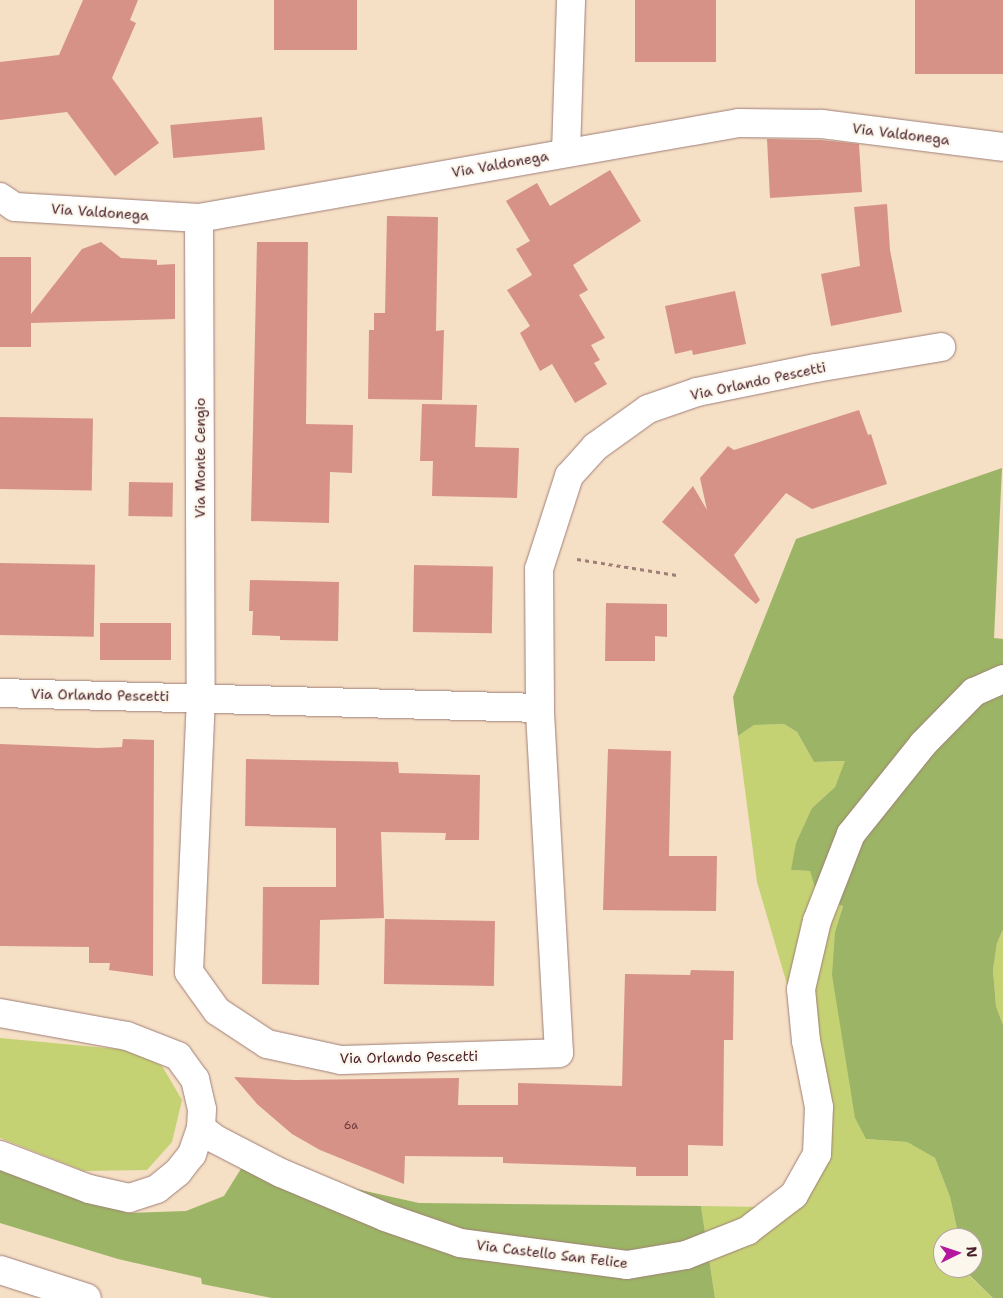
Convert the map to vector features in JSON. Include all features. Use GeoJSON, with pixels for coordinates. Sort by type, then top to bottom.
{"type":"FeatureCollection","features":[{"type":"Feature","properties":{"kind":"street"},"geometry":{"type":"LineString","coordinates":[[566,152],[571,0]]}},
{"type":"Feature","properties":{"kind":"street","name":"Via Valdonega"},"geometry":{"type":"LineString","coordinates":[[5,203],[199,218],[739,123],[822,124],[1003,147]]}},
{"type":"Feature","properties":{"kind":"street","name":"Via Monte Cengio"},"geometry":{"type":"LineString","coordinates":[[199,218],[200,697]]}},
{"type":"Feature","properties":{"kind":"street","name":"Via Orlando Pescetti"},"geometry":{"type":"LineString","coordinates":[[200,697],[189,972],[217,1011],[267,1044],[341,1060],[559,1053],[540,708],[539,569],[569,476],[595,446],[648,409],[697,392],[816,368],[941,347]]}},
{"type":"Feature","properties":{"kind":"street","name":"Via Castello San Felice"},"geometry":{"type":"LineString","coordinates":[[201,1128],[215,1139],[281,1173],[385,1217],[460,1243],[627,1265],[686,1255],[747,1231],[794,1195],[817,1154],[819,1107],[806,1041],[801,989],[817,921],[851,834],[923,744],[974,692],[1003,678]]}},
{"type":"Feature","properties":{"kind":"street","name":"Via Orlando Pescetti"},"geometry":{"type":"LineString","coordinates":[[0,693],[200,697],[540,708]]}},
{"type":"Feature","properties":{"kind":"street"},"geometry":{"type":"LineString","coordinates":[[0,1013],[127,1036],[178,1056],[195,1079],[202,1109],[201,1128],[192,1154],[178,1172],[157,1189],[129,1198],[89,1189],[0,1155]]}},
{"type":"Feature","properties":{"kind":"street"},"geometry":{"type":"LineString","coordinates":[[0,1270],[87,1298]]}},
{"type":"Feature","properties":{"kind":"path"},"geometry":{"type":"LineString","coordinates":[[545,554],[677,575]]}},
{"type":"Feature","properties":{"kind":"green space"},"geometry":{"type":"Polygon","coordinates":[[[1002,468],[994,638],[1003,639],[1003,930],[997,943],[993,970],[996,1006],[1003,1025],[1003,1298],[993,1298],[972,1278],[983,1278],[983,1228],[957,1228],[950,1197],[935,1158],[907,1142],[866,1139],[855,1118],[832,975],[835,932],[843,906],[818,897],[810,871],[791,870],[796,843],[812,808],[835,787],[845,761],[814,762],[797,732],[784,724],[754,725],[738,736],[733,697],[796,539],[1002,468]]]}},
{"type":"Feature","properties":{"kind":"green space"},"geometry":{"type":"Polygon","coordinates":[[[784,724],[797,732],[814,762],[846,761],[835,787],[812,808],[791,870],[810,871],[843,906],[835,932],[866,1139],[907,1142],[935,1158],[950,1197],[957,1228],[933,1228],[933,1278],[971,1278],[993,1298],[715,1298],[701,1206],[764,1207],[831,1134],[757,882],[738,736],[754,725],[784,724]]]}},
{"type":"Feature","properties":{"kind":"green space"},"geometry":{"type":"Polygon","coordinates":[[[1003,931],[1003,1025],[996,1006],[993,970],[997,943],[1003,931]]]}},
{"type":"Feature","properties":{"kind":"green space"},"geometry":{"type":"Polygon","coordinates":[[[0,1038],[128,1050],[162,1066],[182,1100],[172,1142],[147,1170],[84,1171],[0,1138],[0,1038]]]}},
{"type":"Feature","properties":{"kind":"green space"},"geometry":{"type":"Polygon","coordinates":[[[244,1164],[419,1203],[701,1206],[715,1298],[272,1298],[202,1284],[201,1278],[118,1259],[0,1223],[0,1166],[128,1213],[186,1211],[224,1196],[244,1164]]]}},
{"type":"Feature","properties":{"kind":"building"},"geometry":{"type":"Polygon","coordinates":[[[83,0],[138,0],[130,20],[136,23],[112,78],[159,143],[115,176],[67,112],[0,120],[0,62],[59,55],[83,0]]]}},
{"type":"Feature","properties":{"kind":"building"},"geometry":{"type":"Polygon","coordinates":[[[274,0],[357,0],[357,50],[274,50],[274,0]]]}},
{"type":"Feature","properties":{"kind":"building"},"geometry":{"type":"Polygon","coordinates":[[[635,0],[716,0],[716,62],[635,62],[635,0]]]}},
{"type":"Feature","properties":{"kind":"building"},"geometry":{"type":"Polygon","coordinates":[[[915,0],[1003,0],[1003,74],[915,74],[915,0]]]}},
{"type":"Feature","properties":{"kind":"building"},"geometry":{"type":"Polygon","coordinates":[[[262,117],[265,150],[173,158],[170,125],[262,117]]]}},
{"type":"Feature","properties":{"kind":"building"},"geometry":{"type":"Polygon","coordinates":[[[767,139],[821,140],[859,144],[862,192],[770,198],[767,139]]]}},
{"type":"Feature","properties":{"kind":"building"},"geometry":{"type":"Polygon","coordinates":[[[610,170],[641,221],[573,265],[588,290],[579,295],[605,338],[591,345],[600,360],[594,363],[607,384],[575,403],[552,364],[540,371],[520,333],[530,326],[507,290],[532,275],[516,249],[530,241],[506,201],[537,183],[550,206],[610,170]]]}},
{"type":"Feature","properties":{"kind":"building"},"geometry":{"type":"Polygon","coordinates":[[[887,204],[890,250],[902,312],[831,326],[821,274],[860,266],[854,207],[887,204]]]}},
{"type":"Feature","properties":{"kind":"building"},"geometry":{"type":"Polygon","coordinates":[[[387,216],[438,217],[436,331],[444,330],[442,400],[368,399],[369,330],[374,330],[374,313],[385,313],[387,216]]]}},
{"type":"Feature","properties":{"kind":"building"},"geometry":{"type":"Polygon","coordinates":[[[101,242],[121,258],[157,260],[157,265],[175,264],[175,319],[31,323],[31,347],[0,347],[0,257],[31,257],[31,314],[82,249],[101,242]]]}},
{"type":"Feature","properties":{"kind":"building"},"geometry":{"type":"Polygon","coordinates":[[[257,242],[308,242],[306,424],[353,425],[352,473],[330,472],[329,523],[251,521],[257,242]]]}},
{"type":"Feature","properties":{"kind":"building"},"geometry":{"type":"Polygon","coordinates":[[[735,291],[746,344],[693,355],[692,350],[675,354],[665,306],[735,291]]]}},
{"type":"Feature","properties":{"kind":"building"},"geometry":{"type":"Polygon","coordinates":[[[422,404],[477,405],[475,447],[519,448],[517,498],[432,496],[433,461],[420,461],[422,404]]]}},
{"type":"Feature","properties":{"kind":"building"},"geometry":{"type":"Polygon","coordinates":[[[859,410],[868,435],[871,434],[887,484],[812,509],[786,493],[734,555],[760,600],[756,604],[662,522],[693,486],[707,510],[700,478],[728,446],[734,450],[859,410]]]}},
{"type":"Feature","properties":{"kind":"building"},"geometry":{"type":"Polygon","coordinates":[[[0,417],[93,419],[92,491],[0,489],[0,417]]]}},
{"type":"Feature","properties":{"kind":"building"},"geometry":{"type":"Polygon","coordinates":[[[129,482],[173,483],[172,517],[128,516],[129,482]]]}},
{"type":"Feature","properties":{"kind":"building"},"geometry":{"type":"Polygon","coordinates":[[[0,563],[95,565],[94,637],[0,635],[0,563]]]}},
{"type":"Feature","properties":{"kind":"building"},"geometry":{"type":"Polygon","coordinates":[[[414,565],[493,566],[492,633],[413,632],[414,565]]]}},
{"type":"Feature","properties":{"kind":"building"},"geometry":{"type":"Polygon","coordinates":[[[250,580],[339,582],[338,641],[280,640],[280,636],[252,635],[253,611],[249,611],[250,580]]]}},
{"type":"Feature","properties":{"kind":"building"},"geometry":{"type":"Polygon","coordinates":[[[606,603],[667,604],[667,637],[655,636],[655,661],[605,661],[606,603]]]}},
{"type":"Feature","properties":{"kind":"building"},"geometry":{"type":"Polygon","coordinates":[[[100,623],[171,623],[171,660],[100,660],[100,623]]]}},
{"type":"Feature","properties":{"kind":"building"},"geometry":{"type":"Polygon","coordinates":[[[123,739],[154,740],[153,976],[109,970],[110,963],[89,963],[89,947],[0,946],[0,744],[98,748],[122,747],[123,739]]]}},
{"type":"Feature","properties":{"kind":"building"},"geometry":{"type":"Polygon","coordinates":[[[608,749],[671,751],[669,856],[717,856],[716,911],[603,910],[608,749]]]}},
{"type":"Feature","properties":{"kind":"building"},"geometry":{"type":"Polygon","coordinates":[[[246,759],[398,762],[399,773],[480,775],[479,840],[445,840],[446,833],[381,832],[384,918],[320,920],[319,985],[262,984],[263,887],[336,887],[336,828],[245,826],[246,759]]]}},
{"type":"Feature","properties":{"kind":"building"},"geometry":{"type":"Polygon","coordinates":[[[385,919],[495,921],[494,986],[384,984],[385,919]]]}},
{"type":"Feature","properties":{"kind":"building"},"geometry":{"type":"Polygon","coordinates":[[[691,970],[734,971],[733,1040],[724,1040],[723,1146],[688,1145],[688,1176],[636,1176],[636,1167],[503,1163],[503,1157],[405,1156],[404,1184],[320,1150],[292,1134],[257,1104],[234,1077],[295,1080],[459,1078],[458,1105],[518,1105],[518,1083],[622,1086],[625,974],[690,975],[691,970]]]}}]}
